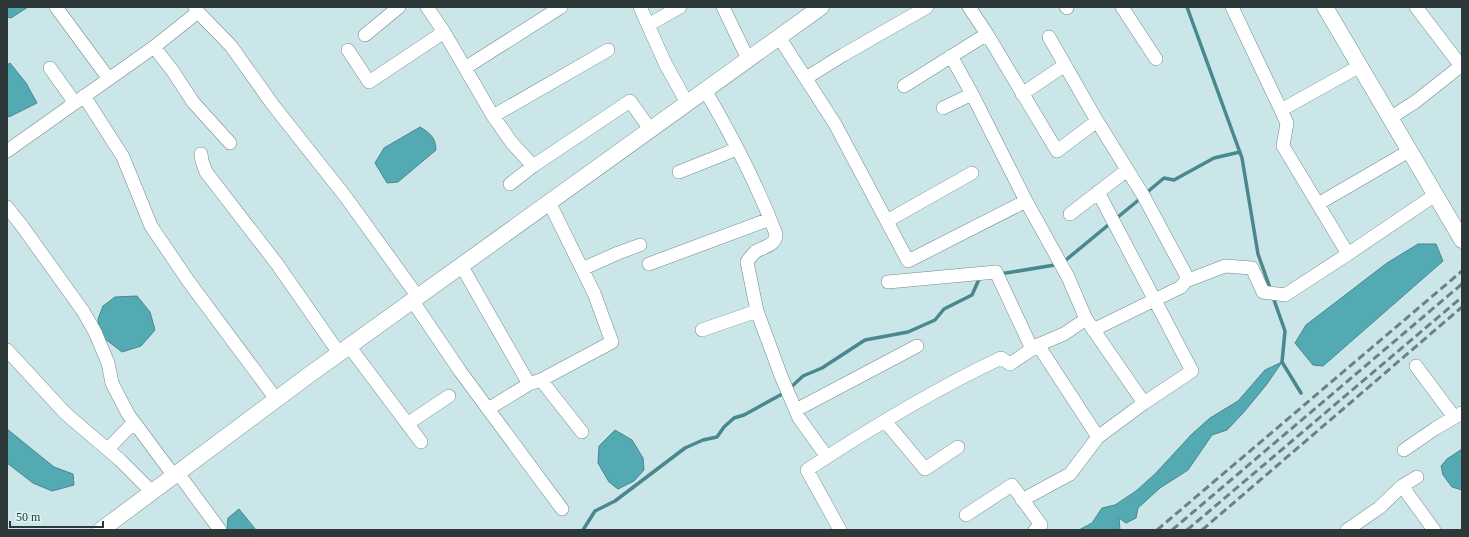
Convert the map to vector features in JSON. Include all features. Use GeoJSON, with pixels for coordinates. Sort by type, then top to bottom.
{"type":"FeatureCollection","features":[{"type":"Feature","properties":{"kind":"street"},"geometry":{"type":"LineString","coordinates":[[56,7],[109,79]]}},
{"type":"Feature","properties":{"kind":"street"},"geometry":{"type":"LineString","coordinates":[[365,35],[399,7]]}},
{"type":"Feature","properties":{"kind":"street"},"geometry":{"type":"LineString","coordinates":[[427,7],[444,32],[493,116],[512,143],[533,166]]}},
{"type":"Feature","properties":{"kind":"street"},"geometry":{"type":"LineString","coordinates":[[465,68],[561,7]]}},
{"type":"Feature","properties":{"kind":"street"},"geometry":{"type":"LineString","coordinates":[[640,7],[665,64],[687,103]]}},
{"type":"Feature","properties":{"kind":"street"},"geometry":{"type":"LineString","coordinates":[[648,25],[680,7]]}},
{"type":"Feature","properties":{"kind":"street"},"geometry":{"type":"LineString","coordinates":[[723,7],[748,59]]}},
{"type":"Feature","properties":{"kind":"street"},"geometry":{"type":"LineString","coordinates":[[101,530],[276,399],[821,7]]}},
{"type":"Feature","properties":{"kind":"street"},"geometry":{"type":"LineString","coordinates":[[806,78],[927,7]]}},
{"type":"Feature","properties":{"kind":"street"},"geometry":{"type":"LineString","coordinates":[[969,7],[987,34],[1057,151],[1097,121]]}},
{"type":"Feature","properties":{"kind":"street"},"geometry":{"type":"LineString","coordinates":[[1122,7],[1156,59]]}},
{"type":"Feature","properties":{"kind":"street"},"geometry":{"type":"LineString","coordinates":[[1232,7],[1287,123],[1283,146],[1348,254]]}},
{"type":"Feature","properties":{"kind":"street"},"geometry":{"type":"LineString","coordinates":[[1325,7],[1462,240]]}},
{"type":"Feature","properties":{"kind":"street"},"geometry":{"type":"LineString","coordinates":[[1390,118],[1415,102],[1462,66],[1416,7]]}},
{"type":"Feature","properties":{"kind":"street"},"geometry":{"type":"LineString","coordinates":[[7,151],[154,47],[196,10],[231,46],[273,105],[344,196],[488,409],[562,510]]}},
{"type":"Feature","properties":{"kind":"street"},"geometry":{"type":"LineString","coordinates":[[348,50],[370,82],[444,32]]}},
{"type":"Feature","properties":{"kind":"street"},"geometry":{"type":"LineString","coordinates":[[904,86],[987,34]]}},
{"type":"Feature","properties":{"kind":"street"},"geometry":{"type":"LineString","coordinates":[[779,37],[835,124],[908,261],[1026,201]]}},
{"type":"Feature","properties":{"kind":"street"},"geometry":{"type":"LineString","coordinates":[[1050,37],[1097,121],[1143,195],[1186,275],[1186,281],[1182,287],[1093,330]]}},
{"type":"Feature","properties":{"kind":"street"},"geometry":{"type":"LineString","coordinates":[[154,47],[172,70],[193,102],[230,143]]}},
{"type":"Feature","properties":{"kind":"street"},"geometry":{"type":"LineString","coordinates":[[493,116],[608,50]]}},
{"type":"Feature","properties":{"kind":"street"},"geometry":{"type":"LineString","coordinates":[[951,56],[1026,201],[1068,277],[1086,319],[1144,403]]}},
{"type":"Feature","properties":{"kind":"street"},"geometry":{"type":"LineString","coordinates":[[1022,94],[1065,65]]}},
{"type":"Feature","properties":{"kind":"street"},"geometry":{"type":"LineString","coordinates":[[1281,110],[1360,66]]}},
{"type":"Feature","properties":{"kind":"street"},"geometry":{"type":"LineString","coordinates":[[50,68],[80,100],[123,157],[151,226],[189,282],[276,399]]}},
{"type":"Feature","properties":{"kind":"street"},"geometry":{"type":"LineString","coordinates":[[705,90],[737,149],[776,234],[776,239],[773,243],[755,252],[747,262],[757,311],[781,376],[799,418],[827,457]]}},
{"type":"Feature","properties":{"kind":"street"},"geometry":{"type":"LineString","coordinates":[[943,108],[972,94]]}},
{"type":"Feature","properties":{"kind":"street"},"geometry":{"type":"LineString","coordinates":[[510,184],[533,166],[630,101],[650,130]]}},
{"type":"Feature","properties":{"kind":"street"},"geometry":{"type":"LineString","coordinates":[[680,172],[737,149]]}},
{"type":"Feature","properties":{"kind":"street"},"geometry":{"type":"LineString","coordinates":[[1318,204],[1409,151]]}},
{"type":"Feature","properties":{"kind":"street"},"geometry":{"type":"LineString","coordinates":[[201,154],[206,172],[344,350],[421,442]]}},
{"type":"Feature","properties":{"kind":"street"},"geometry":{"type":"LineString","coordinates":[[1070,214],[1127,170]]}},
{"type":"Feature","properties":{"kind":"street"},"geometry":{"type":"LineString","coordinates":[[887,221],[972,173]]}},
{"type":"Feature","properties":{"kind":"street"},"geometry":{"type":"LineString","coordinates":[[1022,500],[1070,474],[1098,437],[1144,403],[1192,371],[1098,192]]}},
{"type":"Feature","properties":{"kind":"street"},"geometry":{"type":"LineString","coordinates":[[1186,281],[1225,266],[1252,268],[1263,292],[1285,295],[1435,195]]}},
{"type":"Feature","properties":{"kind":"street"},"geometry":{"type":"LineString","coordinates":[[488,409],[535,382],[612,342],[594,293],[549,202]]}},
{"type":"Feature","properties":{"kind":"street"},"geometry":{"type":"LineString","coordinates":[[7,207],[83,311],[95,332],[108,363],[112,382],[128,414],[220,530]]}},
{"type":"Feature","properties":{"kind":"street"},"geometry":{"type":"LineString","coordinates":[[650,264],[770,219]]}},
{"type":"Feature","properties":{"kind":"street"},"geometry":{"type":"LineString","coordinates":[[582,269],[640,245]]}},
{"type":"Feature","properties":{"kind":"street"},"geometry":{"type":"LineString","coordinates":[[462,265],[535,382],[582,432]]}},
{"type":"Feature","properties":{"kind":"street"},"geometry":{"type":"LineString","coordinates":[[888,282],[996,272],[1035,347],[1098,437]]}},
{"type":"Feature","properties":{"kind":"street"},"geometry":{"type":"LineString","coordinates":[[702,330],[757,311]]}},
{"type":"Feature","properties":{"kind":"street"},"geometry":{"type":"LineString","coordinates":[[840,530],[807,470],[885,421],[958,378],[1001,358],[1010,364],[1035,347],[1064,334],[1086,319]]}},
{"type":"Feature","properties":{"kind":"street"},"geometry":{"type":"LineString","coordinates":[[796,410],[917,346]]}},
{"type":"Feature","properties":{"kind":"street"},"geometry":{"type":"LineString","coordinates":[[7,350],[66,414],[108,449],[152,492]]}},
{"type":"Feature","properties":{"kind":"street"},"geometry":{"type":"LineString","coordinates":[[1404,450],[1458,415],[1416,366]]}},
{"type":"Feature","properties":{"kind":"street"},"geometry":{"type":"LineString","coordinates":[[407,424],[449,396]]}},
{"type":"Feature","properties":{"kind":"street"},"geometry":{"type":"LineString","coordinates":[[885,421],[925,469],[958,447]]}},
{"type":"Feature","properties":{"kind":"street"},"geometry":{"type":"LineString","coordinates":[[108,449],[134,422]]}},
{"type":"Feature","properties":{"kind":"street"},"geometry":{"type":"LineString","coordinates":[[1347,530],[1379,508],[1402,486],[1417,477]]}},
{"type":"Feature","properties":{"kind":"street"},"geometry":{"type":"LineString","coordinates":[[966,515],[1012,485],[1041,525],[1035,530]]}},
{"type":"Feature","properties":{"kind":"street"},"geometry":{"type":"LineString","coordinates":[[1402,486],[1434,530]]}},
{"type":"Feature","properties":{"kind":"water"},"geometry":{"type":"Polygon","coordinates":[[[7,7],[28,7],[11,18],[7,17],[7,7]]]}},
{"type":"Feature","properties":{"kind":"water"},"geometry":{"type":"Polygon","coordinates":[[[10,63],[26,83],[37,103],[9,117],[7,114],[7,65],[10,63]]]}},
{"type":"Feature","properties":{"kind":"water"},"geometry":{"type":"Polygon","coordinates":[[[420,127],[432,136],[435,142],[436,150],[398,182],[387,183],[375,163],[384,148],[420,127]]]}},
{"type":"Feature","properties":{"kind":"water"},"geometry":{"type":"Polygon","coordinates":[[[1418,244],[1436,244],[1443,261],[1323,366],[1313,365],[1295,343],[1306,325],[1387,263],[1418,244]]]}},
{"type":"Feature","properties":{"kind":"water"},"geometry":{"type":"Polygon","coordinates":[[[137,296],[150,312],[155,330],[141,346],[122,352],[100,335],[98,319],[103,306],[115,297],[137,296]]]}},
{"type":"Feature","properties":{"kind":"water"},"geometry":{"type":"Polygon","coordinates":[[[1282,362],[1267,384],[1244,412],[1227,430],[1212,435],[1188,470],[1160,488],[1138,508],[1136,518],[1126,523],[1119,518],[1120,530],[1079,530],[1092,523],[1102,508],[1115,505],[1136,491],[1155,474],[1192,434],[1210,418],[1238,401],[1265,370],[1282,362]]]}},
{"type":"Feature","properties":{"kind":"water"},"geometry":{"type":"Polygon","coordinates":[[[7,429],[54,467],[73,474],[74,485],[52,491],[33,483],[7,463],[7,429]]]}},
{"type":"Feature","properties":{"kind":"water"},"geometry":{"type":"Polygon","coordinates":[[[615,430],[632,440],[643,458],[644,470],[634,481],[618,489],[609,482],[598,463],[599,446],[615,430]]]}},
{"type":"Feature","properties":{"kind":"water"},"geometry":{"type":"Polygon","coordinates":[[[1462,449],[1462,490],[1452,487],[1443,475],[1441,466],[1447,459],[1462,449]]]}},
{"type":"Feature","properties":{"kind":"water"},"geometry":{"type":"Polygon","coordinates":[[[239,509],[256,530],[229,530],[227,528],[228,518],[239,509]]]}},
{"type":"Feature","properties":{"kind":"waterway"},"geometry":{"type":"LineString","coordinates":[[1187,7],[1242,158],[1258,254],[1271,291]]}},
{"type":"Feature","properties":{"kind":"waterway"},"geometry":{"type":"LineString","coordinates":[[1145,194],[1164,178],[1174,180],[1214,158],[1240,152]]}},
{"type":"Feature","properties":{"kind":"waterway"},"geometry":{"type":"LineString","coordinates":[[1000,274],[1061,264],[1141,198]]}},
{"type":"Feature","properties":{"kind":"waterway"},"geometry":{"type":"LineString","coordinates":[[789,389],[803,376],[822,368],[865,340],[908,332],[935,320],[944,309],[972,295],[980,277]]}},
{"type":"Feature","properties":{"kind":"waterway"},"geometry":{"type":"LineString","coordinates":[[1273,297],[1285,331],[1282,362],[1301,393]]}},
{"type":"Feature","properties":{"kind":"waterway"},"geometry":{"type":"LineString","coordinates":[[583,530],[595,511],[615,501],[685,448],[703,440],[717,437],[724,427],[734,418],[744,415],[784,393]]}},
{"type":"Feature","properties":{"kind":"railway"},"geometry":{"type":"LineString","coordinates":[[1157,530],[1462,271]]}},
{"type":"Feature","properties":{"kind":"railway"},"geometry":{"type":"LineString","coordinates":[[1172,530],[1462,284]]}},
{"type":"Feature","properties":{"kind":"railway"},"geometry":{"type":"LineString","coordinates":[[1187,530],[1462,297]]}},
{"type":"Feature","properties":{"kind":"railway"},"geometry":{"type":"LineString","coordinates":[[1202,530],[1462,307]]}}]}
